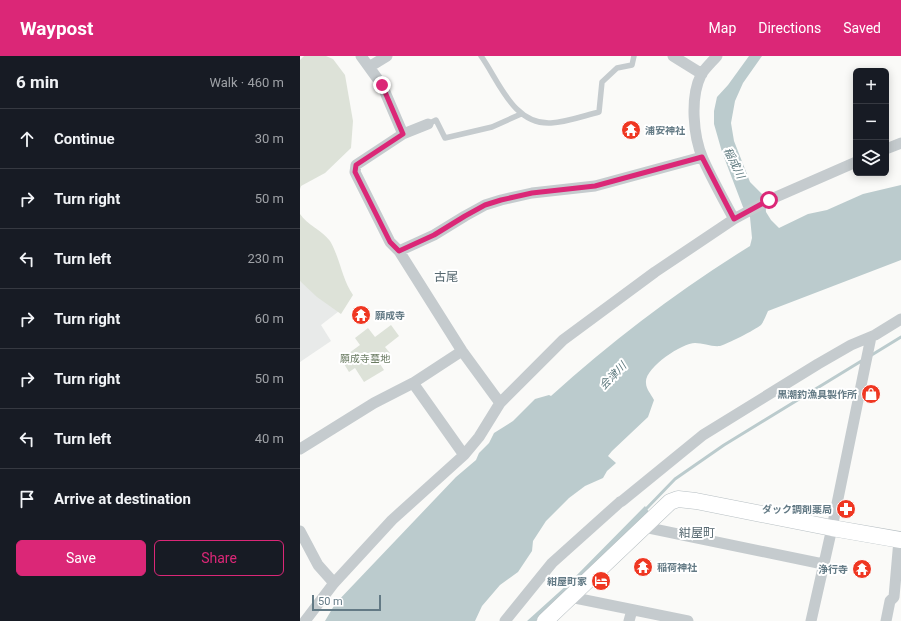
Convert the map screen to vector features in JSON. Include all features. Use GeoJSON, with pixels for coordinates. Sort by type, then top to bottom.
{"type":"FeatureCollection","features":[{"type":"Feature","properties":{"kind":"street"},"geometry":{"type":"LineString","coordinates":[[361,56],[382,85],[403,134]]}},
{"type":"Feature","properties":{"kind":"street"},"geometry":{"type":"LineString","coordinates":[[369,67],[387,56]]}},
{"type":"Feature","properties":{"kind":"street"},"geometry":{"type":"LineString","coordinates":[[673,56],[702,74]]}},
{"type":"Feature","properties":{"kind":"street"},"geometry":{"type":"LineString","coordinates":[[717,56],[702,74],[696,89],[693,108],[696,131],[702,157],[734,219]]}},
{"type":"Feature","properties":{"kind":"street"},"geometry":{"type":"LineString","coordinates":[[428,124],[403,134],[356,165],[355,172],[390,242],[399,251],[462,351],[500,403]]}},
{"type":"Feature","properties":{"kind":"street"},"geometry":{"type":"LineString","coordinates":[[889,148],[901,143]]}},
{"type":"Feature","properties":{"kind":"street"},"geometry":{"type":"LineString","coordinates":[[399,251],[434,235],[485,205],[501,200],[532,193],[595,186],[702,157]]}},
{"type":"Feature","properties":{"kind":"street"},"geometry":{"type":"LineString","coordinates":[[305,621],[334,583],[392,520],[464,455],[479,437],[500,403],[563,340],[656,272],[734,219],[769,200],[853,163]]}},
{"type":"Feature","properties":{"kind":"street"},"geometry":{"type":"LineString","coordinates":[[505,621],[552,563],[620,502],[688,446],[703,435],[818,364],[851,345],[871,337],[901,319]]}},
{"type":"Feature","properties":{"kind":"street"},"geometry":{"type":"LineString","coordinates":[[811,621],[832,528],[871,337]]}},
{"type":"Feature","properties":{"kind":"street"},"geometry":{"type":"LineString","coordinates":[[300,449],[462,351]]}},
{"type":"Feature","properties":{"kind":"street"},"geometry":{"type":"LineString","coordinates":[[413,382],[464,455]]}},
{"type":"Feature","properties":{"kind":"street"},"geometry":{"type":"LineString","coordinates":[[545,621],[670,502],[678,499],[696,501],[900,540],[894,597],[890,601],[886,621]]}},
{"type":"Feature","properties":{"kind":"street"},"geometry":{"type":"LineString","coordinates":[[644,527],[823,564]]}},
{"type":"Feature","properties":{"kind":"street"},"geometry":{"type":"LineString","coordinates":[[300,531],[318,565],[334,583]]}},
{"type":"Feature","properties":{"kind":"street"},"geometry":{"type":"LineString","coordinates":[[570,597],[630,616],[688,621]]}},
{"type":"Feature","properties":{"kind":"lane"},"geometry":{"type":"LineString","coordinates":[[481,56],[510,102],[521,114],[540,122],[550,123],[599,112],[602,82],[617,68],[632,65],[634,56]]}},
{"type":"Feature","properties":{"kind":"lane"},"geometry":{"type":"LineString","coordinates":[[428,124],[436,120],[445,138],[492,127],[521,114]]}},
{"type":"Feature","properties":{"kind":"shaded area"},"geometry":{"type":"Polygon","coordinates":[[[300,281],[343,308],[321,325],[331,341],[300,362],[300,281]]]}},
{"type":"Feature","properties":{"kind":"green space"},"geometry":{"type":"Polygon","coordinates":[[[304,56],[326,56],[333,59],[345,75],[353,121],[351,148],[325,173],[301,186],[300,189],[300,60],[304,56]]]}},
{"type":"Feature","properties":{"kind":"green space"},"geometry":{"type":"Polygon","coordinates":[[[300,214],[330,241],[346,282],[353,295],[341,314],[317,297],[300,281],[300,214]]]}},
{"type":"Feature","properties":{"kind":"green space","name":"願成寺墓地"},"geometry":{"type":"Polygon","coordinates":[[[391,325],[399,336],[385,347],[390,353],[378,361],[384,370],[364,382],[355,368],[349,372],[341,359],[360,345],[355,338],[368,328],[375,337],[391,325]]]}},
{"type":"Feature","properties":{"kind":"water"},"geometry":{"type":"Polygon","coordinates":[[[749,56],[762,56],[743,83],[735,101],[731,123],[734,141],[750,182],[765,197],[766,212],[771,220],[779,228],[808,214],[827,210],[863,194],[901,185],[901,260],[768,311],[761,325],[724,345],[717,346],[698,343],[689,344],[665,357],[651,370],[647,377],[647,387],[654,400],[648,417],[608,456],[616,463],[607,471],[603,478],[585,486],[569,498],[546,521],[533,541],[532,551],[518,572],[500,585],[482,606],[475,621],[325,621],[335,604],[456,477],[476,460],[479,453],[489,443],[494,433],[513,421],[535,399],[549,395],[551,396],[598,355],[647,316],[750,246],[752,238],[750,217],[743,207],[722,152],[714,124],[714,111],[717,97],[728,85],[749,56]]]}},
{"type":"Feature","properties":{"kind":"water"},"geometry":{"type":"Polygon","coordinates":[[[645,506],[649,512],[536,621],[527,621],[568,584],[645,506]]]}},
{"type":"Feature","properties":{"kind":"waterway"},"geometry":{"type":"LineString","coordinates":[[870,356],[901,337]]}},
{"type":"Feature","properties":{"kind":"waterway"},"geometry":{"type":"LineString","coordinates":[[645,510],[675,479],[724,445],[863,360]]}},
{"type":"Feature","properties":{"kind":"place","name":"浦安神社"},"geometry":{"type":"Point","coordinates":[631,130]}},
{"type":"Feature","properties":{"kind":"place","name":"願成寺"},"geometry":{"type":"Point","coordinates":[361,315]}},
{"type":"Feature","properties":{"kind":"place","name":"黒潮釣漁具製作所"},"geometry":{"type":"Point","coordinates":[871,394]}},
{"type":"Feature","properties":{"kind":"place","name":"ダック調剤薬局"},"geometry":{"type":"Point","coordinates":[846,509]}},
{"type":"Feature","properties":{"kind":"place","name":"稲荷神社"},"geometry":{"type":"Point","coordinates":[643,567]}},
{"type":"Feature","properties":{"kind":"place","name":"浄行寺"},"geometry":{"type":"Point","coordinates":[862,569]}},
{"type":"Feature","properties":{"kind":"place","name":"紺屋町家"},"geometry":{"type":"Point","coordinates":[601,581]}},
{"type":"Feature","properties":{"kind":"district","name":"古尾"},"geometry":{"type":"Point","coordinates":[446,277]}},
{"type":"Feature","properties":{"kind":"district","name":"紺屋町"},"geometry":{"type":"Point","coordinates":[697,533]}},
{"type":"Feature","properties":{"kind":"route"},"geometry":{"type":"LineString","coordinates":[[382,85],[403,134],[356,165],[355,172],[390,242],[399,251],[434,235],[485,205],[501,200],[532,193],[595,186],[702,157],[734,219],[769,200]]}},
{"type":"Feature","properties":{"kind":"water label","name":"稲成川"},"geometry":{"type":"Point","coordinates":[734,163]}},
{"type":"Feature","properties":{"kind":"water label","name":"会津川"},"geometry":{"type":"Point","coordinates":[613,376]}}]}
